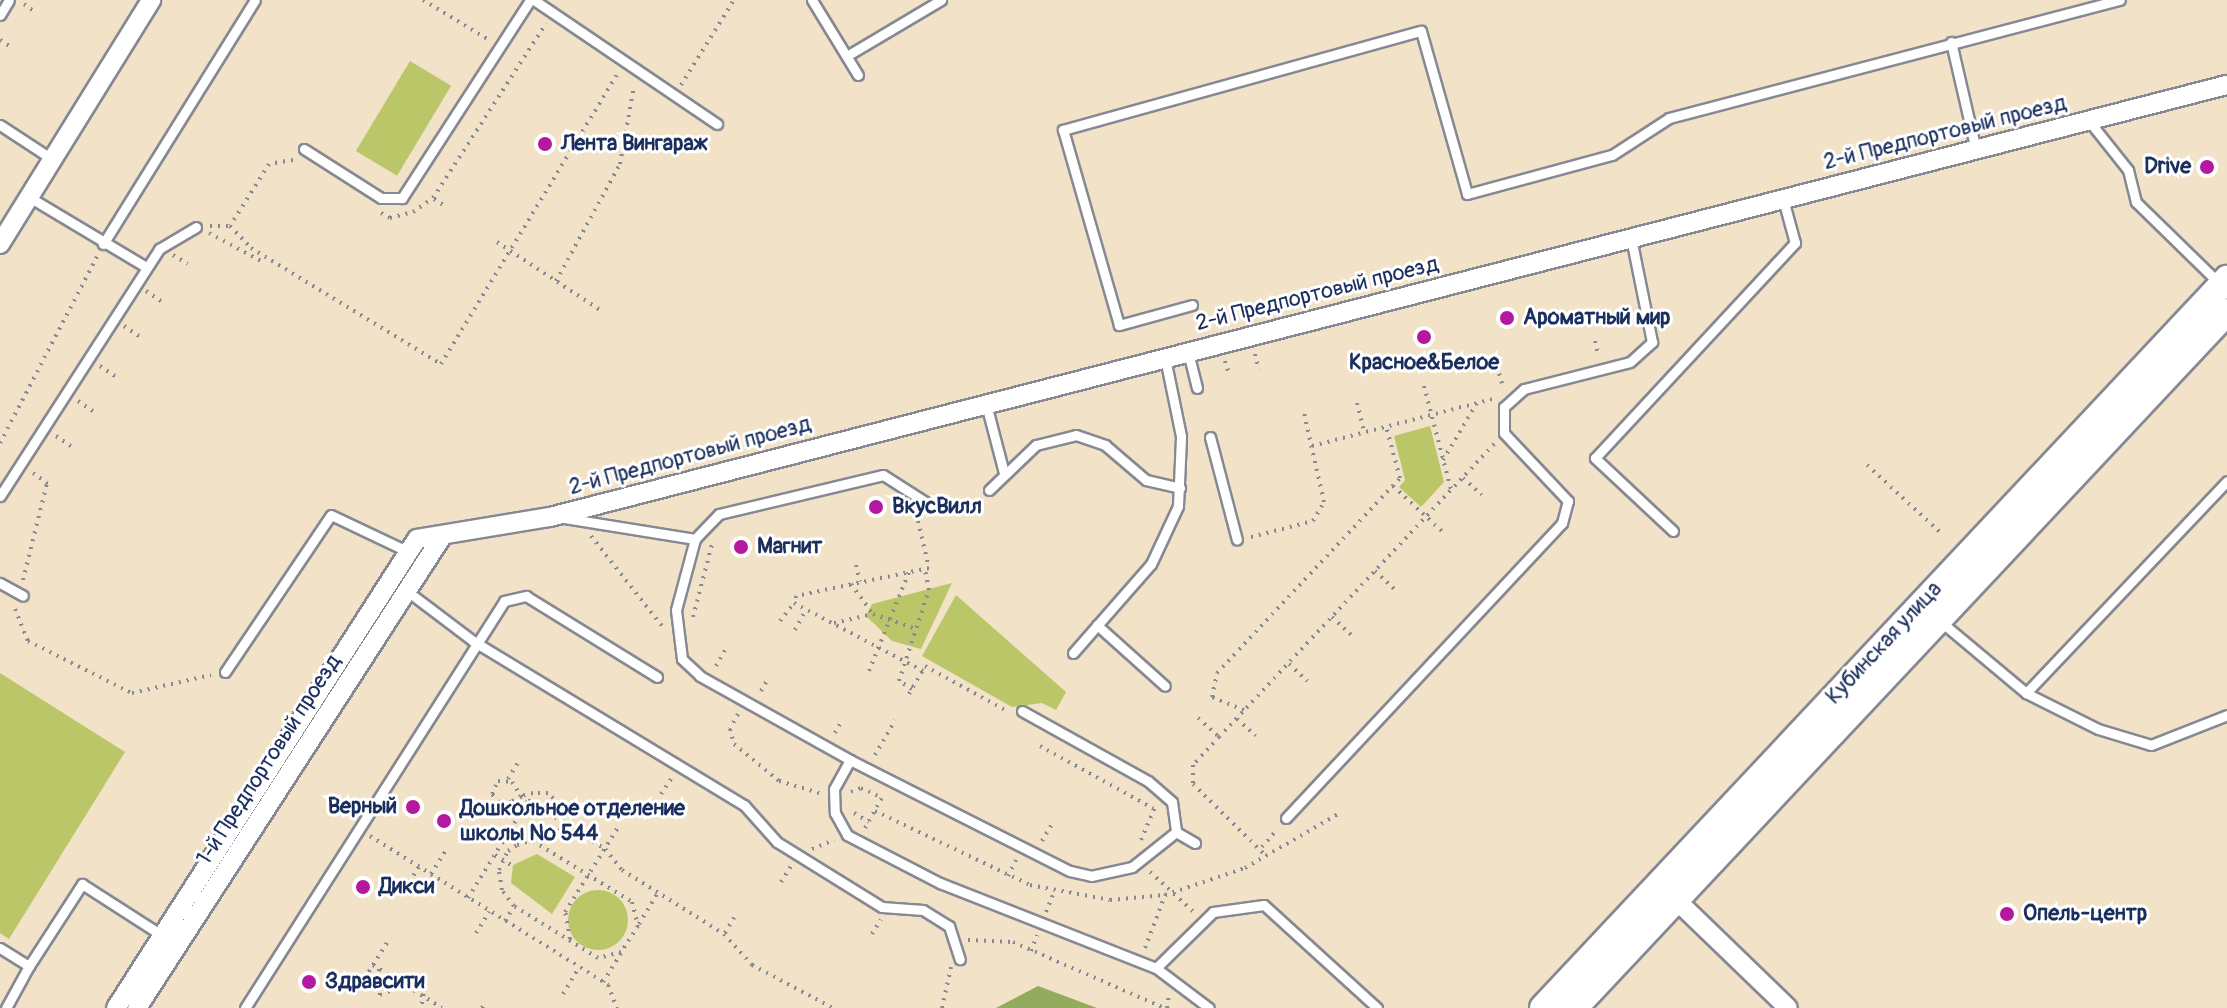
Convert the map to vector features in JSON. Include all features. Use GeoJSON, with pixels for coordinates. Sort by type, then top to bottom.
{"type":"FeatureCollection","features":[{"type":"Feature","properties":{"kind":"main road","name":"Кубинская улица"},"geometry":{"type":"LineString","coordinates":[[1560,1005],[1929,611],[2224,282]]}},
{"type":"Feature","properties":{"kind":"main road","name":"Кубинская улица"},"geometry":{"type":"LineString","coordinates":[[1929,611],[2227,312]]}},
{"type":"Feature","properties":{"kind":"street"},"geometry":{"type":"LineString","coordinates":[[0,244],[151,0]]}},
{"type":"Feature","properties":{"kind":"street","name":"2-й Предпортовый проезд"},"geometry":{"type":"LineString","coordinates":[[413,546],[550,517],[2227,85]]}},
{"type":"Feature","properties":{"kind":"street","name":"1-й Предпортовый проезд"},"geometry":{"type":"LineString","coordinates":[[137,1008],[441,538]]}},
{"type":"Feature","properties":{"kind":"street","name":"1-й Предпортовый проезд"},"geometry":{"type":"LineString","coordinates":[[116,1008],[413,546]]}},
{"type":"Feature","properties":{"kind":"street"},"geometry":{"type":"LineString","coordinates":[[1667,890],[1788,1008]]}},
{"type":"Feature","properties":{"kind":"lane"},"geometry":{"type":"LineString","coordinates":[[0,15],[9,0]]}},
{"type":"Feature","properties":{"kind":"lane"},"geometry":{"type":"LineString","coordinates":[[103,244],[255,0]]}},
{"type":"Feature","properties":{"kind":"lane"},"geometry":{"type":"LineString","coordinates":[[304,149],[381,198],[402,198],[532,0],[614,51],[623,65],[717,124]]}},
{"type":"Feature","properties":{"kind":"lane"},"geometry":{"type":"LineString","coordinates":[[812,0],[850,54],[858,75]]}},
{"type":"Feature","properties":{"kind":"lane"},"geometry":{"type":"LineString","coordinates":[[850,54],[941,0]]}},
{"type":"Feature","properties":{"kind":"lane"},"geometry":{"type":"LineString","coordinates":[[1192,305],[1119,325],[1063,130],[1421,31],[1467,194],[1612,155],[1669,118],[2120,0]]}},
{"type":"Feature","properties":{"kind":"lane"},"geometry":{"type":"LineString","coordinates":[[1951,42],[1976,150]]}},
{"type":"Feature","properties":{"kind":"lane"},"geometry":{"type":"LineString","coordinates":[[2089,121],[2128,170],[2136,202],[2224,282]]}},
{"type":"Feature","properties":{"kind":"lane"},"geometry":{"type":"LineString","coordinates":[[0,125],[52,159]]}},
{"type":"Feature","properties":{"kind":"lane"},"geometry":{"type":"LineString","coordinates":[[29,197],[146,267]]}},
{"type":"Feature","properties":{"kind":"lane"},"geometry":{"type":"LineString","coordinates":[[1673,531],[1595,458],[1795,243],[1783,199]]}},
{"type":"Feature","properties":{"kind":"lane"},"geometry":{"type":"LineString","coordinates":[[0,496],[159,249],[196,227]]}},
{"type":"Feature","properties":{"kind":"lane"},"geometry":{"type":"LineString","coordinates":[[1286,818],[1562,523],[1568,501],[1562,491],[1504,433],[1508,396],[1630,362],[1652,342],[1631,238]]}},
{"type":"Feature","properties":{"kind":"lane"},"geometry":{"type":"LineString","coordinates":[[1188,352],[1197,388]]}},
{"type":"Feature","properties":{"kind":"lane"},"geometry":{"type":"LineString","coordinates":[[1073,653],[1151,564],[1180,488],[1181,436],[1165,357]]}},
{"type":"Feature","properties":{"kind":"lane"},"geometry":{"type":"LineString","coordinates":[[986,404],[1004,473]]}},
{"type":"Feature","properties":{"kind":"lane"},"geometry":{"type":"LineString","coordinates":[[989,490],[1036,445],[1076,435],[1105,445],[1146,480],[1180,488]]}},
{"type":"Feature","properties":{"kind":"lane"},"geometry":{"type":"LineString","coordinates":[[1210,437],[1237,540]]}},
{"type":"Feature","properties":{"kind":"lane"},"geometry":{"type":"LineString","coordinates":[[927,503],[883,475],[735,506],[695,539],[673,635],[682,659],[700,676],[850,760],[1070,871],[1112,875],[1139,862],[1176,832]]}},
{"type":"Feature","properties":{"kind":"lane"},"geometry":{"type":"LineString","coordinates":[[2026,693],[2227,481]]}},
{"type":"Feature","properties":{"kind":"lane"},"geometry":{"type":"LineString","coordinates":[[225,672],[331,515],[413,546]]}},
{"type":"Feature","properties":{"kind":"lane"},"geometry":{"type":"LineString","coordinates":[[550,517],[695,539]]}},
{"type":"Feature","properties":{"kind":"lane"},"geometry":{"type":"LineString","coordinates":[[3,585],[22,595]]}},
{"type":"Feature","properties":{"kind":"lane"},"geometry":{"type":"LineString","coordinates":[[407,591],[473,641],[744,805],[798,855],[882,907],[923,910],[958,940],[960,959]]}},
{"type":"Feature","properties":{"kind":"lane"},"geometry":{"type":"LineString","coordinates":[[245,1008],[473,641],[504,601],[526,596],[657,677]]}},
{"type":"Feature","properties":{"kind":"lane"},"geometry":{"type":"LineString","coordinates":[[1929,611],[2026,693],[2098,729],[2151,745],[2227,715]]}},
{"type":"Feature","properties":{"kind":"lane"},"geometry":{"type":"LineString","coordinates":[[1097,625],[1165,686]]}},
{"type":"Feature","properties":{"kind":"lane"},"geometry":{"type":"LineString","coordinates":[[1022,711],[1148,781],[1172,815],[1176,832],[1195,843]]}},
{"type":"Feature","properties":{"kind":"lane"},"geometry":{"type":"LineString","coordinates":[[850,760],[835,800],[847,835],[940,883],[1156,968],[1209,1008]]}},
{"type":"Feature","properties":{"kind":"lane"},"geometry":{"type":"LineString","coordinates":[[6,1008],[82,884],[163,936]]}},
{"type":"Feature","properties":{"kind":"lane"},"geometry":{"type":"LineString","coordinates":[[1156,968],[1203,920],[1238,904],[1264,905],[1377,1008]]}},
{"type":"Feature","properties":{"kind":"lane"},"geometry":{"type":"LineString","coordinates":[[0,948],[29,966]]}},
{"type":"Feature","properties":{"kind":"path"},"geometry":{"type":"LineString","coordinates":[[18,0],[35,12]]}},
{"type":"Feature","properties":{"kind":"path"},"geometry":{"type":"LineString","coordinates":[[423,0],[501,48]]}},
{"type":"Feature","properties":{"kind":"path"},"geometry":{"type":"LineString","coordinates":[[674,97],[734,0]]}},
{"type":"Feature","properties":{"kind":"path"},"geometry":{"type":"LineString","coordinates":[[0,40],[13,48]]}},
{"type":"Feature","properties":{"kind":"path"},"geometry":{"type":"LineString","coordinates":[[196,227],[230,226],[251,248],[441,364],[507,249],[623,65]]}},
{"type":"Feature","properties":{"kind":"path"},"geometry":{"type":"LineString","coordinates":[[556,281],[620,164],[636,73]]}},
{"type":"Feature","properties":{"kind":"path"},"geometry":{"type":"LineString","coordinates":[[230,226],[269,164],[295,160],[304,149]]}},
{"type":"Feature","properties":{"kind":"path"},"geometry":{"type":"LineString","coordinates":[[433,198],[445,206]]}},
{"type":"Feature","properties":{"kind":"path"},"geometry":{"type":"LineString","coordinates":[[196,227],[261,261]]}},
{"type":"Feature","properties":{"kind":"path"},"geometry":{"type":"LineString","coordinates":[[497,242],[600,310]]}},
{"type":"Feature","properties":{"kind":"path"},"geometry":{"type":"LineString","coordinates":[[0,443],[65,331],[103,244]]}},
{"type":"Feature","properties":{"kind":"path"},"geometry":{"type":"LineString","coordinates":[[1255,352],[1259,370]]}},
{"type":"Feature","properties":{"kind":"path"},"geometry":{"type":"LineString","coordinates":[[88,358],[118,378]]}},
{"type":"Feature","properties":{"kind":"path"},"geometry":{"type":"LineString","coordinates":[[1225,359],[1229,374]]}},
{"type":"Feature","properties":{"kind":"path"},"geometry":{"type":"LineString","coordinates":[[1312,446],[1508,396],[1497,366]]}},
{"type":"Feature","properties":{"kind":"path"},"geometry":{"type":"LineString","coordinates":[[1424,386],[1451,490]]}},
{"type":"Feature","properties":{"kind":"path"},"geometry":{"type":"LineString","coordinates":[[66,394],[96,413]]}},
{"type":"Feature","properties":{"kind":"path"},"geometry":{"type":"LineString","coordinates":[[1357,403],[1364,432]]}},
{"type":"Feature","properties":{"kind":"path"},"geometry":{"type":"LineString","coordinates":[[1443,460],[1477,403]]}},
{"type":"Feature","properties":{"kind":"path"},"geometry":{"type":"LineString","coordinates":[[1237,540],[1313,521],[1325,494],[1304,413]]}},
{"type":"Feature","properties":{"kind":"path"},"geometry":{"type":"LineString","coordinates":[[1245,710],[1217,704],[1211,689],[1217,673],[1400,478],[1386,426]]}},
{"type":"Feature","properties":{"kind":"path"},"geometry":{"type":"LineString","coordinates":[[44,427],[74,448]]}},
{"type":"Feature","properties":{"kind":"path"},"geometry":{"type":"LineString","coordinates":[[1267,857],[1261,847],[1193,784],[1193,765],[1504,433]]}},
{"type":"Feature","properties":{"kind":"path"},"geometry":{"type":"LineString","coordinates":[[21,464],[49,484],[38,498],[22,595]]}},
{"type":"Feature","properties":{"kind":"path"},"geometry":{"type":"LineString","coordinates":[[1867,465],[1943,535]]}},
{"type":"Feature","properties":{"kind":"path"},"geometry":{"type":"LineString","coordinates":[[1463,477],[1482,495]]}},
{"type":"Feature","properties":{"kind":"path"},"geometry":{"type":"LineString","coordinates":[[1393,486],[1445,534]]}},
{"type":"Feature","properties":{"kind":"path"},"geometry":{"type":"LineString","coordinates":[[901,503],[918,521],[929,590],[908,666],[899,681],[911,692],[923,671]]}},
{"type":"Feature","properties":{"kind":"path"},"geometry":{"type":"LineString","coordinates":[[578,520],[618,578],[673,635]]}},
{"type":"Feature","properties":{"kind":"path"},"geometry":{"type":"LineString","coordinates":[[691,625],[715,533]]}},
{"type":"Feature","properties":{"kind":"path"},"geometry":{"type":"LineString","coordinates":[[856,565],[860,582]]}},
{"type":"Feature","properties":{"kind":"path"},"geometry":{"type":"LineString","coordinates":[[780,621],[796,596],[925,569]]}},
{"type":"Feature","properties":{"kind":"path"},"geometry":{"type":"LineString","coordinates":[[1375,571],[1394,589]]}},
{"type":"Feature","properties":{"kind":"path"},"geometry":{"type":"LineString","coordinates":[[869,671],[894,621],[909,572]]}},
{"type":"Feature","properties":{"kind":"path"},"geometry":{"type":"LineString","coordinates":[[851,584],[873,614]]}},
{"type":"Feature","properties":{"kind":"path"},"geometry":{"type":"LineString","coordinates":[[3,585],[28,641],[132,693],[225,672]]}},
{"type":"Feature","properties":{"kind":"path"},"geometry":{"type":"LineString","coordinates":[[794,603],[908,666],[1011,714],[1022,711]]}},
{"type":"Feature","properties":{"kind":"path"},"geometry":{"type":"LineString","coordinates":[[795,630],[806,609]]}},
{"type":"Feature","properties":{"kind":"path"},"geometry":{"type":"LineString","coordinates":[[832,624],[873,614],[916,629]]}},
{"type":"Feature","properties":{"kind":"path"},"geometry":{"type":"LineString","coordinates":[[1332,617],[1351,635]]}},
{"type":"Feature","properties":{"kind":"path"},"geometry":{"type":"LineString","coordinates":[[716,666],[726,648]]}},
{"type":"Feature","properties":{"kind":"path"},"geometry":{"type":"LineString","coordinates":[[705,660],[727,672]]}},
{"type":"Feature","properties":{"kind":"path"},"geometry":{"type":"LineString","coordinates":[[1288,664],[1307,681]]}},
{"type":"Feature","properties":{"kind":"path"},"geometry":{"type":"LineString","coordinates":[[761,691],[768,679]]}},
{"type":"Feature","properties":{"kind":"path"},"geometry":{"type":"LineString","coordinates":[[749,685],[773,698]]}},
{"type":"Feature","properties":{"kind":"path"},"geometry":{"type":"LineString","coordinates":[[745,701],[730,729],[734,744],[779,781],[835,800],[869,822]]}},
{"type":"Feature","properties":{"kind":"path"},"geometry":{"type":"LineString","coordinates":[[1198,718],[1219,737]]}},
{"type":"Feature","properties":{"kind":"path"},"geometry":{"type":"LineString","coordinates":[[1237,718],[1256,736]]}},
{"type":"Feature","properties":{"kind":"path"},"geometry":{"type":"LineString","coordinates":[[835,733],[842,720]]}},
{"type":"Feature","properties":{"kind":"path"},"geometry":{"type":"LineString","coordinates":[[875,755],[895,720]]}},
{"type":"Feature","properties":{"kind":"path"},"geometry":{"type":"LineString","coordinates":[[822,726],[848,740]]}},
{"type":"Feature","properties":{"kind":"path"},"geometry":{"type":"LineString","coordinates":[[1040,746],[1154,809],[1172,815],[1137,849],[1154,809]]}},
{"type":"Feature","properties":{"kind":"path"},"geometry":{"type":"LineString","coordinates":[[858,841],[899,768],[862,748]]}},
{"type":"Feature","properties":{"kind":"path"},"geometry":{"type":"LineString","coordinates":[[519,761],[508,779],[494,784],[495,799],[521,796],[562,800],[566,824]]}},
{"type":"Feature","properties":{"kind":"path"},"geometry":{"type":"LineString","coordinates":[[508,779],[521,796],[605,849],[658,892],[724,934],[752,965],[833,1008]]}},
{"type":"Feature","properties":{"kind":"path"},"geometry":{"type":"LineString","coordinates":[[849,809],[854,790],[882,798]]}},
{"type":"Feature","properties":{"kind":"path"},"geometry":{"type":"LineString","coordinates":[[468,898],[528,801]]}},
{"type":"Feature","properties":{"kind":"path"},"geometry":{"type":"LineString","coordinates":[[1261,847],[1286,818]]}},
{"type":"Feature","properties":{"kind":"path"},"geometry":{"type":"LineString","coordinates":[[1040,844],[1053,822]]}},
{"type":"Feature","properties":{"kind":"path"},"geometry":{"type":"LineString","coordinates":[[502,859],[566,824]]}},
{"type":"Feature","properties":{"kind":"path"},"geometry":{"type":"LineString","coordinates":[[571,942],[565,912],[619,826]]}},
{"type":"Feature","properties":{"kind":"path"},"geometry":{"type":"LineString","coordinates":[[357,828],[603,982],[617,1008]]}},
{"type":"Feature","properties":{"kind":"path"},"geometry":{"type":"LineString","coordinates":[[798,855],[847,835]]}},
{"type":"Feature","properties":{"kind":"path"},"geometry":{"type":"LineString","coordinates":[[1027,837],[1053,850]]}},
{"type":"Feature","properties":{"kind":"path"},"geometry":{"type":"LineString","coordinates":[[533,841],[632,902],[638,926]]}},
{"type":"Feature","properties":{"kind":"path"},"geometry":{"type":"LineString","coordinates":[[431,874],[446,850]]}},
{"type":"Feature","properties":{"kind":"path"},"geometry":{"type":"LineString","coordinates":[[495,855],[511,865]]}},
{"type":"Feature","properties":{"kind":"path"},"geometry":{"type":"LineString","coordinates":[[502,859],[499,880],[514,906],[598,958],[621,952]]}},
{"type":"Feature","properties":{"kind":"path"},"geometry":{"type":"LineString","coordinates":[[1139,862],[1203,920]]}},
{"type":"Feature","properties":{"kind":"path"},"geometry":{"type":"LineString","coordinates":[[405,889],[419,867]]}},
{"type":"Feature","properties":{"kind":"path"},"geometry":{"type":"LineString","coordinates":[[603,982],[658,892]]}},
{"type":"Feature","properties":{"kind":"path"},"geometry":{"type":"LineString","coordinates":[[1140,961],[1165,895]]}},
{"type":"Feature","properties":{"kind":"path"},"geometry":{"type":"LineString","coordinates":[[505,921],[514,906]]}},
{"type":"Feature","properties":{"kind":"path"},"geometry":{"type":"LineString","coordinates":[[476,933],[490,911]]}},
{"type":"Feature","properties":{"kind":"path"},"geometry":{"type":"LineString","coordinates":[[724,934],[736,914]]}},
{"type":"Feature","properties":{"kind":"path"},"geometry":{"type":"LineString","coordinates":[[343,984],[356,992],[390,938]]}},
{"type":"Feature","properties":{"kind":"path"},"geometry":{"type":"LineString","coordinates":[[958,940],[1013,942],[1164,1008]]}},
{"type":"Feature","properties":{"kind":"path"},"geometry":{"type":"LineString","coordinates":[[942,1008],[949,999],[946,971],[960,959]]}},
{"type":"Feature","properties":{"kind":"path"},"geometry":{"type":"LineString","coordinates":[[373,965],[442,1008]]}},
{"type":"Feature","properties":{"kind":"path"},"geometry":{"type":"LineString","coordinates":[[563,994],[579,967]]}},
{"type":"Feature","properties":{"kind":"path"},"geometry":{"type":"LineString","coordinates":[[379,969],[380,995],[406,986],[425,986],[427,999],[421,1008]]}},
{"type":"Feature","properties":{"kind":"path"},"geometry":{"type":"LineString","coordinates":[[482,1008],[486,1002]]}},
{"type":"Feature","properties":{"kind":"green space"},"geometry":{"type":"Polygon","coordinates":[[[410,61],[451,86],[397,176],[356,151],[410,61]]]}},
{"type":"Feature","properties":{"kind":"green space"},"geometry":{"type":"Polygon","coordinates":[[[1430,426],[1444,482],[1421,507],[1399,487],[1405,480],[1394,436],[1430,426]]]}},
{"type":"Feature","properties":{"kind":"green space"},"geometry":{"type":"Polygon","coordinates":[[[952,583],[921,649],[892,641],[866,616],[872,604],[952,583]]]}},
{"type":"Feature","properties":{"kind":"green space"},"geometry":{"type":"Polygon","coordinates":[[[956,595],[1066,692],[1056,710],[1042,703],[1012,707],[922,656],[956,595]]]}},
{"type":"Feature","properties":{"kind":"green space"},"geometry":{"type":"Polygon","coordinates":[[[0,673],[125,752],[9,939],[0,933],[0,673]]]}},
{"type":"Feature","properties":{"kind":"green space"},"geometry":{"type":"Polygon","coordinates":[[[537,854],[575,877],[552,914],[511,883],[513,865],[537,854]]]}},
{"type":"Feature","properties":{"kind":"green space"},"geometry":{"type":"Polygon","coordinates":[[[598,890],[609,892],[619,899],[626,909],[626,931],[619,941],[609,948],[598,950],[587,948],[577,941],[570,931],[568,920],[570,909],[577,899],[587,892],[598,890]]]}},
{"type":"Feature","properties":{"kind":"green space"},"geometry":{"type":"Polygon","coordinates":[[[1038,986],[1097,1008],[996,1008],[1038,986]]]}},
{"type":"Feature","properties":{"kind":"place","name":"Лента Вингараж"},"geometry":{"type":"Point","coordinates":[545,144]}},
{"type":"Feature","properties":{"kind":"place","name":"Drive"},"geometry":{"type":"Point","coordinates":[2207,167]}},
{"type":"Feature","properties":{"kind":"place","name":"Ароматный мир"},"geometry":{"type":"Point","coordinates":[1507,318]}},
{"type":"Feature","properties":{"kind":"place","name":"Красное&Белое"},"geometry":{"type":"Point","coordinates":[1424,337]}},
{"type":"Feature","properties":{"kind":"place","name":"ВкусВилл"},"geometry":{"type":"Point","coordinates":[876,507]}},
{"type":"Feature","properties":{"kind":"place","name":"Магнит"},"geometry":{"type":"Point","coordinates":[741,547]}},
{"type":"Feature","properties":{"kind":"place","name":"Верный"},"geometry":{"type":"Point","coordinates":[413,807]}},
{"type":"Feature","properties":{"kind":"place","name":"Дошкольное отделение школы № 544"},"geometry":{"type":"Point","coordinates":[444,821]}},
{"type":"Feature","properties":{"kind":"place","name":"Дикси"},"geometry":{"type":"Point","coordinates":[363,887]}},
{"type":"Feature","properties":{"kind":"place","name":"Опель-центр"},"geometry":{"type":"Point","coordinates":[2007,914]}},
{"type":"Feature","properties":{"kind":"place","name":"Здравсити"},"geometry":{"type":"Point","coordinates":[309,982]}}]}
